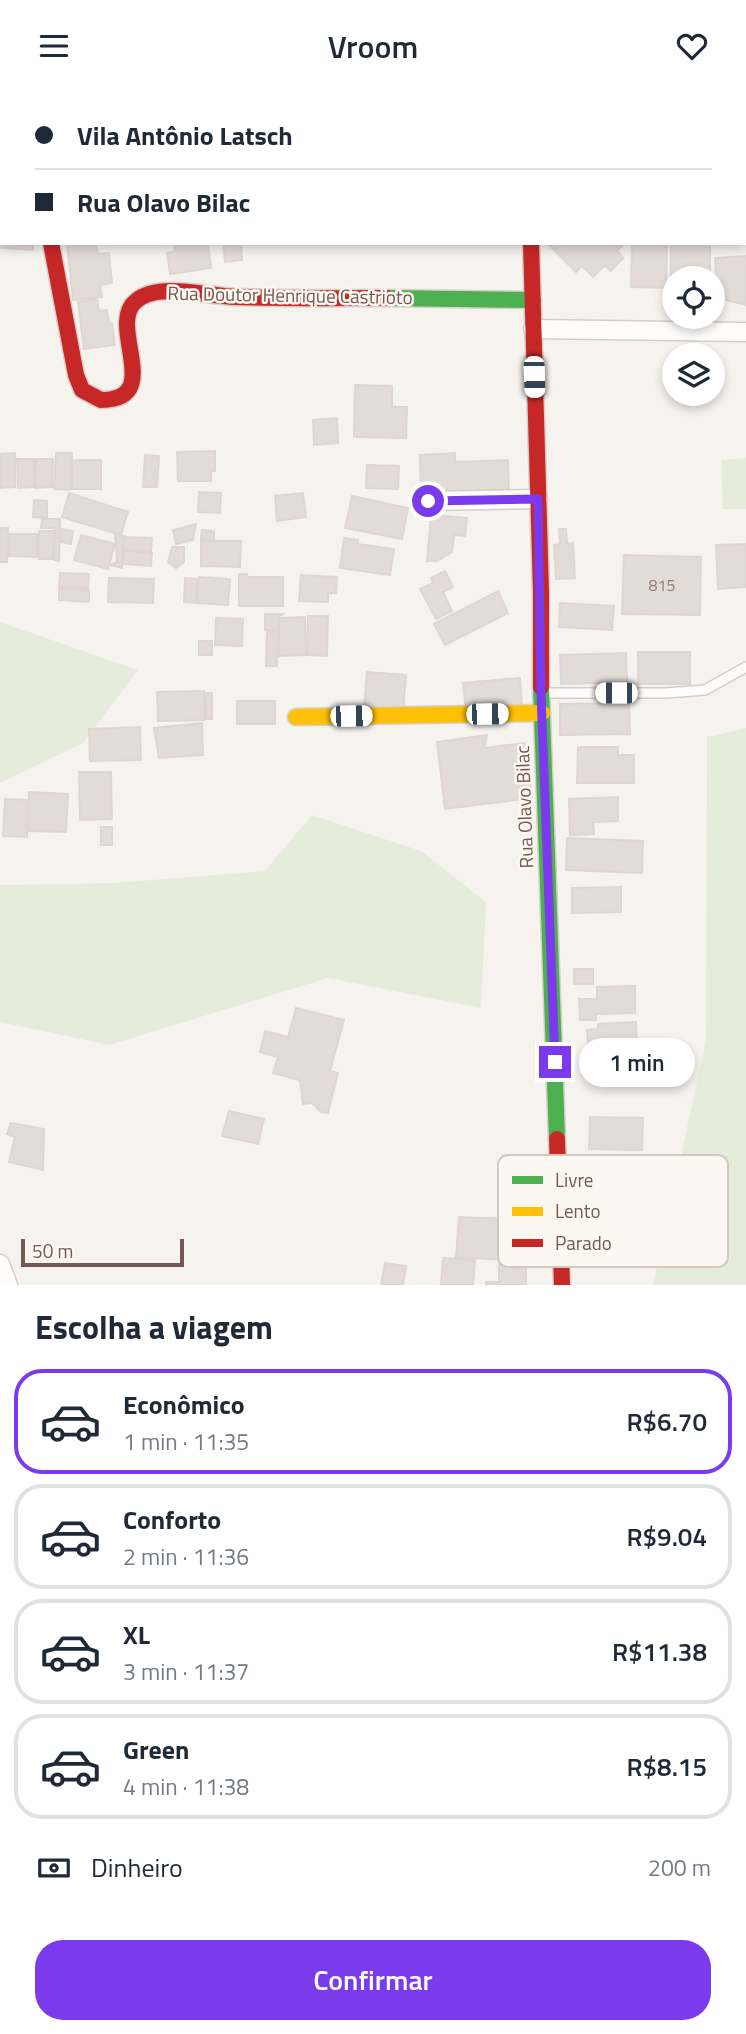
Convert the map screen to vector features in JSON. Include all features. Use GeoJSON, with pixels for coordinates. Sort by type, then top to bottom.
{"type":"FeatureCollection","features":[{"type":"Feature","properties":{"kind":"main road","name":"Rua Doutor Henrique Castrioto"},"geometry":{"type":"LineString","coordinates":[[51,245],[76,375],[82,389],[90,397],[103,401],[122,397],[131,384],[133,365],[126,320],[131,307],[144,295],[156,292],[227,297],[533,300]]}},
{"type":"Feature","properties":{"kind":"main road","name":"Rua Olavo Bilac"},"geometry":{"type":"LineString","coordinates":[[531,245],[541,693],[557,1155]]}},
{"type":"Feature","properties":{"kind":"main road"},"geometry":{"type":"LineString","coordinates":[[296,717],[542,713]]}},
{"type":"Feature","properties":{"kind":"main road","name":"Rua Olavo Bilac"},"geometry":{"type":"LineString","coordinates":[[561,1267],[562,1285]]}},
{"type":"Feature","properties":{"kind":"street"},"geometry":{"type":"LineString","coordinates":[[533,329],[746,332]]}},
{"type":"Feature","properties":{"kind":"street"},"geometry":{"type":"LineString","coordinates":[[428,501],[538,499]]}},
{"type":"Feature","properties":{"kind":"street"},"geometry":{"type":"LineString","coordinates":[[0,1264],[8,1285]]}},
{"type":"Feature","properties":{"kind":"lane"},"geometry":{"type":"LineString","coordinates":[[541,693],[666,693],[705,690],[720,684],[746,667]]}},
{"type":"Feature","properties":{"kind":"green space"},"geometry":{"type":"Polygon","coordinates":[[[746,458],[746,509],[723,509],[721,460],[746,458]]]}},
{"type":"Feature","properties":{"kind":"green space"},"geometry":{"type":"Polygon","coordinates":[[[0,622],[138,670],[83,743],[0,783],[0,622]]]}},
{"type":"Feature","properties":{"kind":"green space"},"geometry":{"type":"Polygon","coordinates":[[[746,728],[746,1285],[653,1285],[657,1267],[728,1267],[728,1155],[681,1155],[706,1040],[707,737],[746,728]]]}},
{"type":"Feature","properties":{"kind":"green space"},"geometry":{"type":"Polygon","coordinates":[[[312,815],[421,851],[486,902],[481,1008],[328,978],[109,1045],[0,1022],[0,885],[113,883],[265,871],[312,815]]]}},
{"type":"Feature","properties":{"kind":"building"},"geometry":{"type":"Polygon","coordinates":[[[0,245],[33,245],[33,250],[0,248],[0,245]]]}},
{"type":"Feature","properties":{"kind":"building"},"geometry":{"type":"Polygon","coordinates":[[[67,245],[96,245],[98,254],[109,253],[112,283],[100,285],[102,297],[73,300],[67,245]]]}},
{"type":"Feature","properties":{"kind":"building"},"geometry":{"type":"Polygon","coordinates":[[[174,245],[208,245],[211,268],[170,274],[167,253],[175,251],[174,245]]]}},
{"type":"Feature","properties":{"kind":"building"},"geometry":{"type":"Polygon","coordinates":[[[223,245],[241,245],[242,260],[225,262],[223,245]]]}},
{"type":"Feature","properties":{"kind":"building"},"geometry":{"type":"Polygon","coordinates":[[[549,245],[623,245],[617,251],[623,258],[611,271],[605,265],[593,277],[582,266],[576,272],[549,245]]]}},
{"type":"Feature","properties":{"kind":"building"},"geometry":{"type":"Polygon","coordinates":[[[632,245],[667,245],[666,266],[662,266],[662,288],[631,287],[632,245]]]}},
{"type":"Feature","properties":{"kind":"building"},"geometry":{"type":"Polygon","coordinates":[[[671,245],[710,245],[710,266],[671,266],[671,245]]]}},
{"type":"Feature","properties":{"kind":"building"},"geometry":{"type":"Polygon","coordinates":[[[746,256],[746,305],[725,300],[725,266],[715,266],[715,258],[746,256]]]}},
{"type":"Feature","properties":{"kind":"building"},"geometry":{"type":"Polygon","coordinates":[[[97,299],[99,311],[107,310],[115,345],[84,349],[78,302],[97,299]]]}},
{"type":"Feature","properties":{"kind":"building"},"geometry":{"type":"Polygon","coordinates":[[[355,385],[392,386],[392,407],[407,407],[406,438],[354,437],[355,385]]]}},
{"type":"Feature","properties":{"kind":"building"},"geometry":{"type":"Polygon","coordinates":[[[337,418],[338,443],[314,445],[313,420],[337,418]]]}},
{"type":"Feature","properties":{"kind":"building"},"geometry":{"type":"Polygon","coordinates":[[[215,451],[215,471],[211,471],[211,481],[178,481],[177,452],[215,451]]]}},
{"type":"Feature","properties":{"kind":"building"},"geometry":{"type":"Polygon","coordinates":[[[15,453],[15,487],[1,488],[0,454],[15,453]]]}},
{"type":"Feature","properties":{"kind":"building"},"geometry":{"type":"Polygon","coordinates":[[[56,453],[72,453],[70,490],[54,489],[56,453]]]}},
{"type":"Feature","properties":{"kind":"building"},"geometry":{"type":"Polygon","coordinates":[[[455,453],[455,462],[508,460],[509,494],[421,494],[420,455],[455,453]]]}},
{"type":"Feature","properties":{"kind":"building"},"geometry":{"type":"Polygon","coordinates":[[[145,455],[159,456],[157,487],[143,487],[145,455]]]}},
{"type":"Feature","properties":{"kind":"building"},"geometry":{"type":"Polygon","coordinates":[[[17,459],[34,459],[34,487],[18,488],[17,459]]]}},
{"type":"Feature","properties":{"kind":"building"},"geometry":{"type":"Polygon","coordinates":[[[36,459],[53,459],[52,487],[35,488],[36,459]]]}},
{"type":"Feature","properties":{"kind":"building"},"geometry":{"type":"Polygon","coordinates":[[[72,460],[101,460],[101,489],[72,489],[72,460]]]}},
{"type":"Feature","properties":{"kind":"building"},"geometry":{"type":"Polygon","coordinates":[[[367,465],[399,466],[398,489],[366,488],[367,465]]]}},
{"type":"Feature","properties":{"kind":"building"},"geometry":{"type":"Polygon","coordinates":[[[199,492],[221,493],[220,513],[198,512],[199,492]]]}},
{"type":"Feature","properties":{"kind":"building"},"geometry":{"type":"Polygon","coordinates":[[[69,493],[128,512],[121,535],[62,517],[69,493]]]}},
{"type":"Feature","properties":{"kind":"building"},"geometry":{"type":"Polygon","coordinates":[[[303,493],[306,517],[277,521],[275,496],[303,493]]]}},
{"type":"Feature","properties":{"kind":"building"},"geometry":{"type":"Polygon","coordinates":[[[352,496],[408,508],[402,539],[345,528],[352,496]]]}},
{"type":"Feature","properties":{"kind":"building"},"geometry":{"type":"Polygon","coordinates":[[[34,500],[47,501],[47,518],[33,517],[34,500]]]}},
{"type":"Feature","properties":{"kind":"building"},"geometry":{"type":"Polygon","coordinates":[[[431,515],[467,518],[465,536],[454,535],[452,552],[437,561],[427,561],[431,515]]]}},
{"type":"Feature","properties":{"kind":"building"},"geometry":{"type":"Polygon","coordinates":[[[42,519],[60,519],[59,561],[54,560],[55,528],[41,528],[42,519]]]}},
{"type":"Feature","properties":{"kind":"building"},"geometry":{"type":"Polygon","coordinates":[[[196,524],[193,540],[176,544],[173,530],[196,524]]]}},
{"type":"Feature","properties":{"kind":"building"},"geometry":{"type":"Polygon","coordinates":[[[0,528],[8,528],[7,562],[0,562],[0,528]]]}},
{"type":"Feature","properties":{"kind":"building"},"geometry":{"type":"Polygon","coordinates":[[[61,529],[73,531],[71,544],[60,542],[61,529]]]}},
{"type":"Feature","properties":{"kind":"building"},"geometry":{"type":"Polygon","coordinates":[[[559,529],[566,529],[567,544],[573,543],[575,578],[556,579],[554,545],[560,544],[559,529]]]}},
{"type":"Feature","properties":{"kind":"building"},"geometry":{"type":"Polygon","coordinates":[[[202,530],[214,531],[214,540],[201,539],[202,530]]]}},
{"type":"Feature","properties":{"kind":"building"},"geometry":{"type":"Polygon","coordinates":[[[39,531],[54,531],[53,559],[39,559],[39,531]]]}},
{"type":"Feature","properties":{"kind":"building"},"geometry":{"type":"Polygon","coordinates":[[[9,534],[37,534],[37,557],[9,556],[9,534]]]}},
{"type":"Feature","properties":{"kind":"building"},"geometry":{"type":"Polygon","coordinates":[[[81,535],[115,544],[108,569],[74,560],[81,535]]]}},
{"type":"Feature","properties":{"kind":"building"},"geometry":{"type":"Polygon","coordinates":[[[115,535],[124,536],[122,568],[110,565],[117,562],[115,535]]]}},
{"type":"Feature","properties":{"kind":"building"},"geometry":{"type":"Polygon","coordinates":[[[124,537],[152,538],[151,552],[123,550],[124,537]]]}},
{"type":"Feature","properties":{"kind":"building"},"geometry":{"type":"Polygon","coordinates":[[[344,538],[358,540],[357,544],[394,549],[390,575],[340,568],[344,538]]]}},
{"type":"Feature","properties":{"kind":"building"},"geometry":{"type":"Polygon","coordinates":[[[201,541],[241,541],[240,567],[201,566],[201,541]]]}},
{"type":"Feature","properties":{"kind":"building"},"geometry":{"type":"Polygon","coordinates":[[[746,544],[746,587],[718,589],[716,545],[746,544]]]}},
{"type":"Feature","properties":{"kind":"building"},"geometry":{"type":"Polygon","coordinates":[[[172,547],[184,547],[184,562],[176,568],[168,562],[172,547]]]}},
{"type":"Feature","properties":{"kind":"building"},"geometry":{"type":"Polygon","coordinates":[[[124,551],[152,553],[151,566],[123,564],[124,551]]]}},
{"type":"Feature","properties":{"kind":"building"},"geometry":{"type":"Polygon","coordinates":[[[624,555],[701,557],[700,615],[622,614],[624,555]]]}},
{"type":"Feature","properties":{"kind":"building"},"geometry":{"type":"Polygon","coordinates":[[[445,571],[453,587],[443,592],[452,611],[436,619],[420,589],[433,583],[431,578],[445,571]]]}},
{"type":"Feature","properties":{"kind":"building"},"geometry":{"type":"Polygon","coordinates":[[[60,573],[89,574],[88,588],[59,587],[60,573]]]}},
{"type":"Feature","properties":{"kind":"building"},"geometry":{"type":"Polygon","coordinates":[[[239,574],[247,574],[248,577],[283,577],[283,606],[239,606],[239,574]]]}},
{"type":"Feature","properties":{"kind":"building"},"geometry":{"type":"Polygon","coordinates":[[[301,575],[337,577],[336,593],[328,593],[328,602],[299,601],[301,575]]]}},
{"type":"Feature","properties":{"kind":"building"},"geometry":{"type":"Polygon","coordinates":[[[199,577],[230,579],[228,605],[197,603],[199,577]]]}},
{"type":"Feature","properties":{"kind":"building"},"geometry":{"type":"Polygon","coordinates":[[[109,578],[154,579],[153,603],[108,602],[109,578]]]}},
{"type":"Feature","properties":{"kind":"building"},"geometry":{"type":"Polygon","coordinates":[[[185,578],[197,579],[196,603],[184,602],[185,578]]]}},
{"type":"Feature","properties":{"kind":"building"},"geometry":{"type":"Polygon","coordinates":[[[59,588],[89,590],[89,602],[59,600],[59,588]]]}},
{"type":"Feature","properties":{"kind":"building"},"geometry":{"type":"Polygon","coordinates":[[[498,591],[508,613],[445,645],[434,624],[498,591]]]}},
{"type":"Feature","properties":{"kind":"building"},"geometry":{"type":"Polygon","coordinates":[[[560,603],[614,606],[612,630],[559,627],[560,603]]]}},
{"type":"Feature","properties":{"kind":"building"},"geometry":{"type":"Polygon","coordinates":[[[265,614],[283,614],[278,617],[278,630],[265,630],[265,614]]]}},
{"type":"Feature","properties":{"kind":"building"},"geometry":{"type":"Polygon","coordinates":[[[308,616],[328,616],[327,656],[307,655],[308,616]]]}},
{"type":"Feature","properties":{"kind":"building"},"geometry":{"type":"Polygon","coordinates":[[[305,617],[306,655],[279,656],[279,618],[305,617]]]}},
{"type":"Feature","properties":{"kind":"building"},"geometry":{"type":"Polygon","coordinates":[[[216,618],[243,619],[242,646],[215,645],[216,618]]]}},
{"type":"Feature","properties":{"kind":"building"},"geometry":{"type":"Polygon","coordinates":[[[267,632],[278,632],[277,666],[266,666],[267,632]]]}},
{"type":"Feature","properties":{"kind":"building"},"geometry":{"type":"Polygon","coordinates":[[[199,641],[212,641],[212,655],[199,655],[199,641]]]}},
{"type":"Feature","properties":{"kind":"building"},"geometry":{"type":"Polygon","coordinates":[[[638,652],[690,652],[690,684],[638,684],[638,652]]]}},
{"type":"Feature","properties":{"kind":"building"},"geometry":{"type":"Polygon","coordinates":[[[626,653],[627,682],[561,684],[560,655],[626,653]]]}},
{"type":"Feature","properties":{"kind":"building"},"geometry":{"type":"Polygon","coordinates":[[[367,672],[406,675],[403,712],[364,708],[367,672]]]}},
{"type":"Feature","properties":{"kind":"building"},"geometry":{"type":"Polygon","coordinates":[[[520,678],[522,708],[466,712],[463,683],[520,678]]]}},
{"type":"Feature","properties":{"kind":"building"},"geometry":{"type":"Polygon","coordinates":[[[204,691],[204,720],[158,721],[157,692],[204,691]]]}},
{"type":"Feature","properties":{"kind":"building"},"geometry":{"type":"Polygon","coordinates":[[[205,693],[212,693],[212,719],[206,719],[205,693]]]}},
{"type":"Feature","properties":{"kind":"building"},"geometry":{"type":"Polygon","coordinates":[[[237,701],[275,701],[275,724],[237,724],[237,701]]]}},
{"type":"Feature","properties":{"kind":"building"},"geometry":{"type":"Polygon","coordinates":[[[629,703],[630,734],[560,735],[560,704],[629,703]]]}},
{"type":"Feature","properties":{"kind":"building"},"geometry":{"type":"Polygon","coordinates":[[[202,723],[203,755],[159,758],[154,728],[202,723]]]}},
{"type":"Feature","properties":{"kind":"building"},"geometry":{"type":"Polygon","coordinates":[[[140,727],[141,760],[90,761],[89,729],[140,727]]]}},
{"type":"Feature","properties":{"kind":"building"},"geometry":{"type":"Polygon","coordinates":[[[487,735],[484,748],[525,743],[532,798],[445,809],[437,742],[487,735]]]}},
{"type":"Feature","properties":{"kind":"building"},"geometry":{"type":"Polygon","coordinates":[[[578,747],[618,747],[618,755],[634,755],[634,783],[577,783],[578,747]]]}},
{"type":"Feature","properties":{"kind":"building"},"geometry":{"type":"Polygon","coordinates":[[[79,772],[111,772],[112,819],[80,820],[79,772]]]}},
{"type":"Feature","properties":{"kind":"building"},"geometry":{"type":"Polygon","coordinates":[[[29,792],[68,794],[66,832],[28,831],[29,792]]]}},
{"type":"Feature","properties":{"kind":"building"},"geometry":{"type":"Polygon","coordinates":[[[618,797],[618,821],[593,822],[594,834],[570,835],[569,799],[618,797]]]}},
{"type":"Feature","properties":{"kind":"building"},"geometry":{"type":"Polygon","coordinates":[[[5,799],[28,800],[27,837],[3,836],[5,799]]]}},
{"type":"Feature","properties":{"kind":"building"},"geometry":{"type":"Polygon","coordinates":[[[101,827],[112,827],[112,845],[101,845],[101,827]]]}},
{"type":"Feature","properties":{"kind":"building"},"geometry":{"type":"Polygon","coordinates":[[[567,838],[643,841],[642,873],[566,870],[567,838]]]}},
{"type":"Feature","properties":{"kind":"building"},"geometry":{"type":"Polygon","coordinates":[[[621,887],[621,912],[572,913],[572,888],[621,887]]]}},
{"type":"Feature","properties":{"kind":"building"},"geometry":{"type":"Polygon","coordinates":[[[574,969],[593,969],[593,984],[574,984],[574,969]]]}},
{"type":"Feature","properties":{"kind":"building"},"geometry":{"type":"Polygon","coordinates":[[[635,986],[635,1013],[596,1014],[596,1020],[580,1020],[579,999],[597,999],[597,987],[635,986]]]}},
{"type":"Feature","properties":{"kind":"building"},"geometry":{"type":"Polygon","coordinates":[[[296,1008],[344,1020],[330,1071],[338,1073],[328,1113],[321,1112],[312,1103],[303,1104],[300,1080],[273,1073],[278,1057],[260,1052],[265,1031],[288,1037],[296,1008]]]}},
{"type":"Feature","properties":{"kind":"building"},"geometry":{"type":"Polygon","coordinates":[[[636,1022],[638,1072],[597,1074],[597,1067],[589,1068],[587,1030],[598,1029],[598,1024],[636,1022]]]}},
{"type":"Feature","properties":{"kind":"building"},"geometry":{"type":"Polygon","coordinates":[[[229,1111],[264,1119],[258,1144],[222,1136],[229,1111]]]}},
{"type":"Feature","properties":{"kind":"building"},"geometry":{"type":"Polygon","coordinates":[[[590,1117],[643,1118],[642,1150],[589,1149],[590,1117]]]}},
{"type":"Feature","properties":{"kind":"building"},"geometry":{"type":"Polygon","coordinates":[[[11,1123],[44,1129],[43,1170],[9,1162],[15,1137],[7,1134],[11,1123]]]}},
{"type":"Feature","properties":{"kind":"building"},"geometry":{"type":"Polygon","coordinates":[[[459,1217],[498,1219],[498,1260],[456,1257],[459,1217]]]}},
{"type":"Feature","properties":{"kind":"building"},"geometry":{"type":"Polygon","coordinates":[[[443,1258],[475,1260],[473,1285],[441,1285],[443,1258]]]}},
{"type":"Feature","properties":{"kind":"building"},"geometry":{"type":"Polygon","coordinates":[[[385,1263],[406,1266],[403,1285],[381,1285],[385,1263]]]}},
{"type":"Feature","properties":{"kind":"building"},"geometry":{"type":"Polygon","coordinates":[[[499,1267],[526,1267],[526,1285],[486,1285],[486,1282],[499,1282],[499,1267]]]}},
{"type":"Feature","properties":{"kind":"traffic: fast"},"geometry":{"type":"LineString","coordinates":[[386,298],[533,300]]}},
{"type":"Feature","properties":{"kind":"traffic: fast"},"geometry":{"type":"LineString","coordinates":[[541,687],[557,1139]]}},
{"type":"Feature","properties":{"kind":"traffic: slow"},"geometry":{"type":"LineString","coordinates":[[296,717],[542,713]]}},
{"type":"Feature","properties":{"kind":"traffic: jam"},"geometry":{"type":"LineString","coordinates":[[51,245],[76,375],[82,390],[101,400],[120,397],[130,388],[133,375],[127,327],[129,312],[136,301],[148,294],[172,291],[255,298],[386,298]]}},
{"type":"Feature","properties":{"kind":"traffic: jam"},"geometry":{"type":"LineString","coordinates":[[531,245],[541,592],[541,687]]}},
{"type":"Feature","properties":{"kind":"traffic: jam"},"geometry":{"type":"LineString","coordinates":[[557,1139],[558,1155]]}},
{"type":"Feature","properties":{"kind":"traffic: jam"},"geometry":{"type":"LineString","coordinates":[[561,1267],[562,1285]]}},
{"type":"Feature","properties":{"kind":"route"},"geometry":{"type":"LineString","coordinates":[[428,501],[538,499],[541,693],[555,1062]]}}]}
